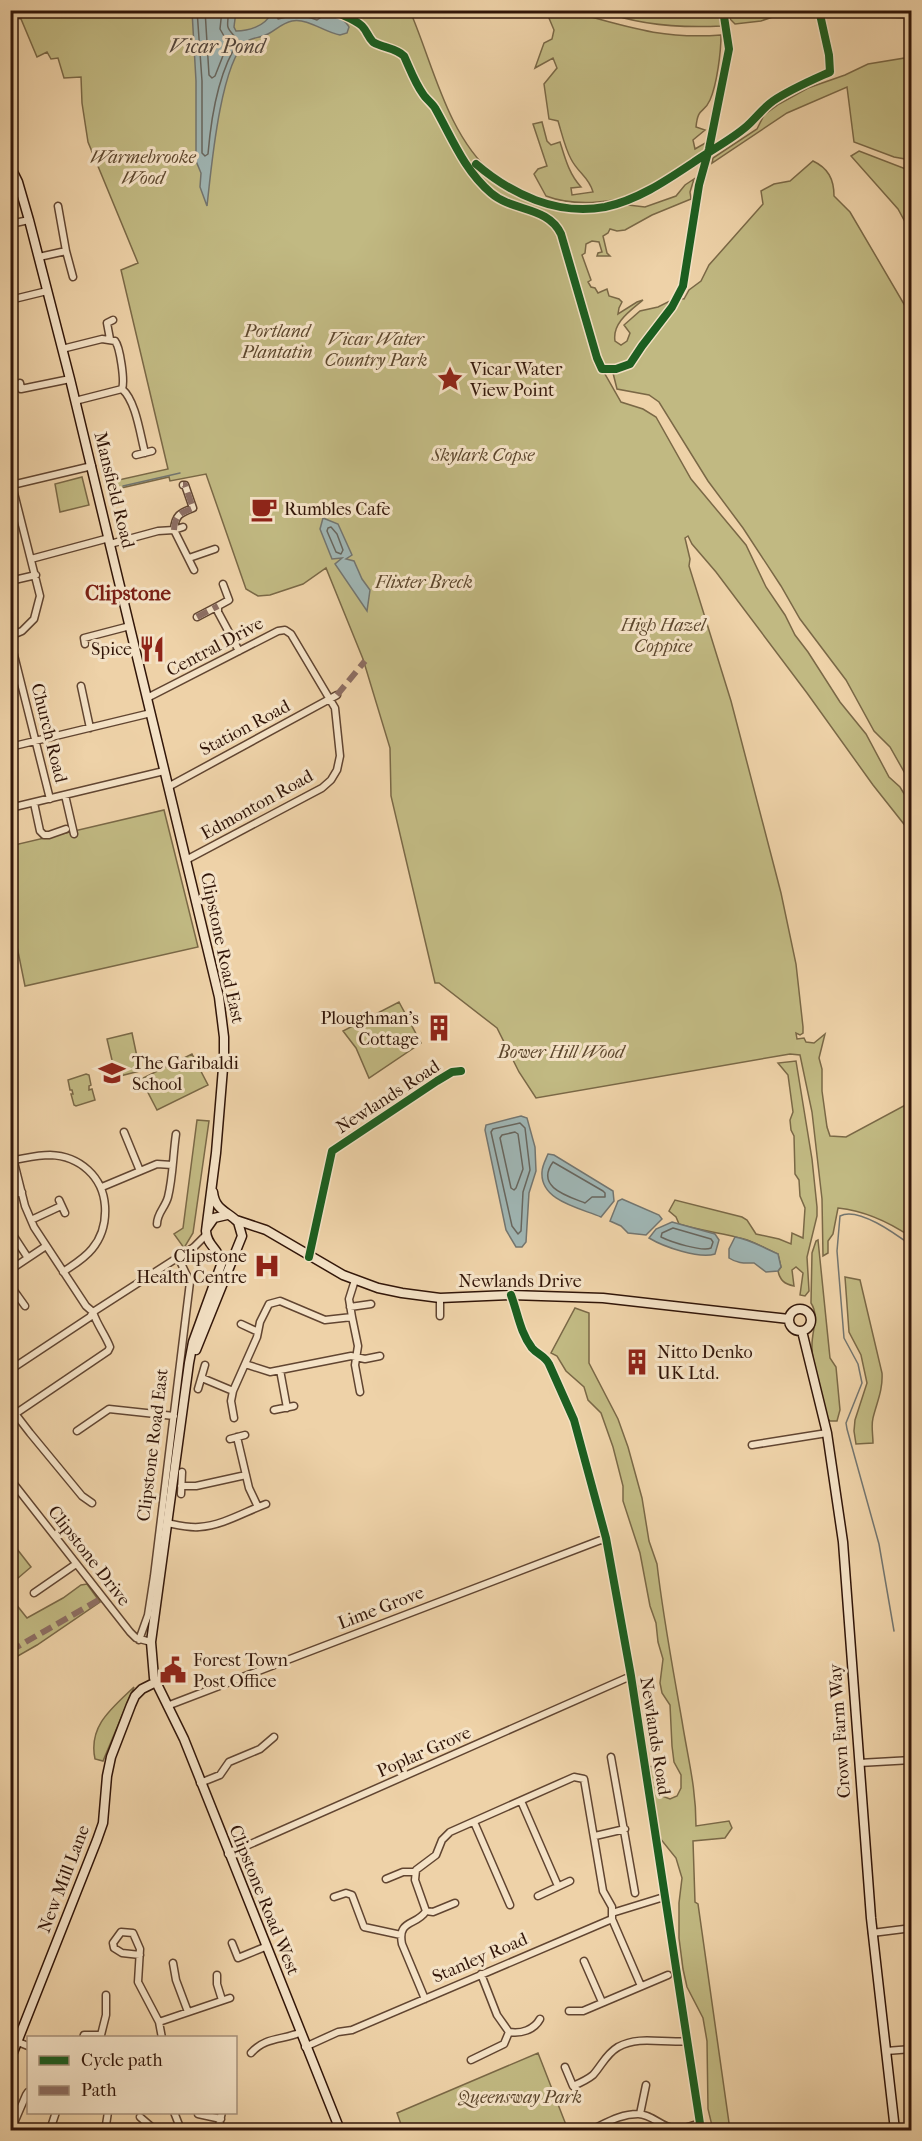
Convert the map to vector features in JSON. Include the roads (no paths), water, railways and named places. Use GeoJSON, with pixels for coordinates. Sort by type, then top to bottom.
{"type":"FeatureCollection","features":[{"type":"Feature","properties":{"kind":"main road","name":"Mansfield Road"},"geometry":{"type":"LineString","coordinates":[[10,166],[18,182],[29,220],[70,379],[177,825]]}},
{"type":"Feature","properties":{"kind":"main road","name":"Clipstone Road East"},"geometry":{"type":"LineString","coordinates":[[156,1682],[151,1642],[186,1382],[193,1342],[221,1265],[220,1255],[206,1233],[224,1037],[219,997],[177,825]]}},
{"type":"Feature","properties":{"kind":"main road","name":"Clipstone Road East"},"geometry":{"type":"LineString","coordinates":[[212,1186],[216,1204],[227,1215]]}},
{"type":"Feature","properties":{"kind":"main road"},"geometry":{"type":"LineString","coordinates":[[206,1233],[214,1218],[227,1215],[236,1220],[241,1227],[241,1238]]}},
{"type":"Feature","properties":{"kind":"main road","name":"Newlands Drive"},"geometry":{"type":"LineString","coordinates":[[236,1220],[266,1230],[309,1257],[355,1280],[393,1292],[440,1298],[511,1295],[603,1298],[789,1319]]}},
{"type":"Feature","properties":{"kind":"main road"},"geometry":{"type":"LineString","coordinates":[[213,1247],[230,1250],[241,1238],[251,1232],[266,1230]]}},
{"type":"Feature","properties":{"kind":"main road","name":"Clipstone Road East"},"geometry":{"type":"LineString","coordinates":[[186,1382],[203,1331],[241,1238]]}},
{"type":"Feature","properties":{"kind":"main road"},"geometry":{"type":"LineString","coordinates":[[797,1310],[807,1312],[810,1324],[802,1331],[791,1327],[789,1319],[791,1313],[797,1310]]}},
{"type":"Feature","properties":{"kind":"main road","name":"Crown Farm Way"},"geometry":{"type":"LineString","coordinates":[[802,1331],[827,1433],[843,1542],[872,1933],[895,2130]]}},
{"type":"Feature","properties":{"kind":"main road","name":"Clipstone Road West"},"geometry":{"type":"LineString","coordinates":[[156,1682],[184,1739],[265,1947],[340,2130]]}},
{"type":"Feature","properties":{"kind":"main road","name":"New Mill Lane"},"geometry":{"type":"LineString","coordinates":[[10,2060],[103,1823],[111,1757],[131,1705],[135,1696],[142,1689],[156,1682]]}},
{"type":"Feature","properties":{"kind":"street"},"geometry":{"type":"LineString","coordinates":[[58,206],[72,277]]}},
{"type":"Feature","properties":{"kind":"street"},"geometry":{"type":"LineString","coordinates":[[10,224],[29,220]]}},
{"type":"Feature","properties":{"kind":"street"},"geometry":{"type":"LineString","coordinates":[[39,257],[66,250]]}},
{"type":"Feature","properties":{"kind":"street"},"geometry":{"type":"LineString","coordinates":[[10,300],[47,291]]}},
{"type":"Feature","properties":{"kind":"street"},"geometry":{"type":"LineString","coordinates":[[110,339],[107,323],[113,320]]}},
{"type":"Feature","properties":{"kind":"street"},"geometry":{"type":"LineString","coordinates":[[62,349],[110,339],[118,343],[124,379],[122,388]]}},
{"type":"Feature","properties":{"kind":"street"},"geometry":{"type":"LineString","coordinates":[[20,383],[21,389],[70,379]]}},
{"type":"Feature","properties":{"kind":"street"},"geometry":{"type":"LineString","coordinates":[[75,401],[122,388]]}},
{"type":"Feature","properties":{"kind":"street"},"geometry":{"type":"LineString","coordinates":[[122,388],[127,393],[135,412],[148,452],[136,455]]}},
{"type":"Feature","properties":{"kind":"street"},"geometry":{"type":"LineString","coordinates":[[12,485],[92,466]]}},
{"type":"Feature","properties":{"kind":"street","name":"Church Road"},"geometry":{"type":"LineString","coordinates":[[11,472],[12,485],[40,596],[36,612],[28,624],[22,631],[10,638],[50,799]]}},
{"type":"Feature","properties":{"kind":"street"},"geometry":{"type":"LineString","coordinates":[[183,485],[185,485],[193,508],[177,515],[174,530],[190,565],[216,549]]}},
{"type":"Feature","properties":{"kind":"street"},"geometry":{"type":"LineString","coordinates":[[31,559],[183,527]]}},
{"type":"Feature","properties":{"kind":"street"},"geometry":{"type":"LineString","coordinates":[[10,581],[36,576]]}},
{"type":"Feature","properties":{"kind":"street"},"geometry":{"type":"LineString","coordinates":[[197,617],[230,602],[223,584]]}},
{"type":"Feature","properties":{"kind":"street"},"geometry":{"type":"LineString","coordinates":[[218,606],[218,612],[239,651]]}},
{"type":"Feature","properties":{"kind":"street"},"geometry":{"type":"LineString","coordinates":[[86,644],[84,638],[130,626]]}},
{"type":"Feature","properties":{"kind":"street","name":"Central Drive"},"geometry":{"type":"LineString","coordinates":[[147,699],[278,631],[289,631],[334,697]]}},
{"type":"Feature","properties":{"kind":"street"},"geometry":{"type":"LineString","coordinates":[[81,686],[90,728]]}},
{"type":"Feature","properties":{"kind":"street","name":"Station Road"},"geometry":{"type":"LineString","coordinates":[[168,787],[188,774],[334,697]]}},
{"type":"Feature","properties":{"kind":"street","name":"Edmonton Road"},"geometry":{"type":"LineString","coordinates":[[186,860],[322,788],[331,780],[337,770],[340,756],[334,697]]}},
{"type":"Feature","properties":{"kind":"street"},"geometry":{"type":"LineString","coordinates":[[10,747],[151,713]]}},
{"type":"Feature","properties":{"kind":"street"},"geometry":{"type":"LineString","coordinates":[[10,808],[164,771]]}},
{"type":"Feature","properties":{"kind":"street"},"geometry":{"type":"LineString","coordinates":[[65,795],[74,834]]}},
{"type":"Feature","properties":{"kind":"street"},"geometry":{"type":"LineString","coordinates":[[34,802],[40,831],[44,835],[66,829]]}},
{"type":"Feature","properties":{"kind":"street","name":"Newlands Road"},"geometry":{"type":"LineString","coordinates":[[309,1257],[332,1151],[437,1081],[452,1072],[461,1071]]}},
{"type":"Feature","properties":{"kind":"street"},"geometry":{"type":"LineString","coordinates":[[124,1132],[140,1171]]}},
{"type":"Feature","properties":{"kind":"street"},"geometry":{"type":"LineString","coordinates":[[157,1224],[158,1215],[167,1201],[176,1134]]}},
{"type":"Feature","properties":{"kind":"street"},"geometry":{"type":"LineString","coordinates":[[10,1146],[31,1220],[63,1272],[86,1306],[93,1312],[99,1328],[109,1343],[108,1351],[15,1414]]}},
{"type":"Feature","properties":{"kind":"street"},"geometry":{"type":"LineString","coordinates":[[14,1161],[52,1155],[71,1159],[89,1170],[102,1187],[105,1210],[102,1232],[92,1250],[63,1272]]}},
{"type":"Feature","properties":{"kind":"street"},"geometry":{"type":"LineString","coordinates":[[102,1187],[158,1164],[172,1165]]}},
{"type":"Feature","properties":{"kind":"street"},"geometry":{"type":"LineString","coordinates":[[10,1195],[22,1191]]}},
{"type":"Feature","properties":{"kind":"street"},"geometry":{"type":"LineString","coordinates":[[31,1220],[62,1206]]}},
{"type":"Feature","properties":{"kind":"street"},"geometry":{"type":"LineString","coordinates":[[10,1232],[28,1258]]}},
{"type":"Feature","properties":{"kind":"street"},"geometry":{"type":"LineString","coordinates":[[10,1370],[90,1317],[93,1312],[194,1247],[206,1233]]}},
{"type":"Feature","properties":{"kind":"street"},"geometry":{"type":"LineString","coordinates":[[10,1270],[46,1246]]}},
{"type":"Feature","properties":{"kind":"street"},"geometry":{"type":"LineString","coordinates":[[194,1247],[213,1247]]}},
{"type":"Feature","properties":{"kind":"street","name":"Clipstone Road East"},"geometry":{"type":"LineString","coordinates":[[139,1640],[148,1615],[190,1281],[177,1257]]}},
{"type":"Feature","properties":{"kind":"street"},"geometry":{"type":"LineString","coordinates":[[355,1280],[350,1295],[350,1308],[358,1349],[355,1365],[360,1392]]}},
{"type":"Feature","properties":{"kind":"street"},"geometry":{"type":"LineString","coordinates":[[10,1285],[25,1306]]}},
{"type":"Feature","properties":{"kind":"street","name":"Newlands Road"},"geometry":{"type":"LineString","coordinates":[[511,1295],[521,1331],[534,1350],[549,1364],[574,1420],[606,1538],[631,1676],[700,2127]]}},
{"type":"Feature","properties":{"kind":"street"},"geometry":{"type":"LineString","coordinates":[[440,1298],[440,1316]]}},
{"type":"Feature","properties":{"kind":"street"},"geometry":{"type":"LineString","coordinates":[[234,1418],[231,1401],[233,1391],[267,1306],[276,1301],[283,1302],[325,1320],[352,1317]]}},
{"type":"Feature","properties":{"kind":"street"},"geometry":{"type":"LineString","coordinates":[[350,1308],[371,1304]]}},
{"type":"Feature","properties":{"kind":"street"},"geometry":{"type":"LineString","coordinates":[[241,1324],[258,1332]]}},
{"type":"Feature","properties":{"kind":"street"},"geometry":{"type":"LineString","coordinates":[[245,1365],[264,1371],[280,1370],[351,1356],[365,1359],[380,1356]]}},
{"type":"Feature","properties":{"kind":"street"},"geometry":{"type":"LineString","coordinates":[[290,1359],[292,1368]]}},
{"type":"Feature","properties":{"kind":"street"},"geometry":{"type":"LineString","coordinates":[[198,1389],[205,1365]]}},
{"type":"Feature","properties":{"kind":"street"},"geometry":{"type":"LineString","coordinates":[[274,1410],[291,1407],[280,1370]]}},
{"type":"Feature","properties":{"kind":"street"},"geometry":{"type":"LineString","coordinates":[[202,1378],[233,1391]]}},
{"type":"Feature","properties":{"kind":"street"},"geometry":{"type":"LineString","coordinates":[[10,1407],[82,1496],[93,1503]]}},
{"type":"Feature","properties":{"kind":"street"},"geometry":{"type":"LineString","coordinates":[[77,1431],[109,1409],[174,1416]]}},
{"type":"Feature","properties":{"kind":"street"},"geometry":{"type":"LineString","coordinates":[[752,1445],[827,1433]]}},
{"type":"Feature","properties":{"kind":"street"},"geometry":{"type":"LineString","coordinates":[[238,1437],[249,1488],[258,1507]]}},
{"type":"Feature","properties":{"kind":"street"},"geometry":{"type":"LineString","coordinates":[[182,1472],[181,1490],[246,1475]]}},
{"type":"Feature","properties":{"kind":"street","name":"Clipstone Drive"},"geometry":{"type":"LineString","coordinates":[[10,1479],[130,1632],[139,1640]]}},
{"type":"Feature","properties":{"kind":"street"},"geometry":{"type":"LineString","coordinates":[[167,1523],[193,1527],[206,1526],[226,1522],[266,1504]]}},
{"type":"Feature","properties":{"kind":"street","name":"Lime Grove"},"geometry":{"type":"LineString","coordinates":[[167,1706],[606,1538]]}},
{"type":"Feature","properties":{"kind":"street"},"geometry":{"type":"LineString","coordinates":[[35,1582],[36,1591],[76,1564]]}},
{"type":"Feature","properties":{"kind":"street"},"geometry":{"type":"LineString","coordinates":[[139,1640],[151,1642]]}},
{"type":"Feature","properties":{"kind":"street","name":"Poplar Grove"},"geometry":{"type":"LineString","coordinates":[[228,1854],[631,1676]]}},
{"type":"Feature","properties":{"kind":"street"},"geometry":{"type":"LineString","coordinates":[[200,1783],[220,1775],[229,1762],[260,1749],[274,1737]]}},
{"type":"Feature","properties":{"kind":"street"},"geometry":{"type":"LineString","coordinates":[[611,1757],[635,1893]]}},
{"type":"Feature","properties":{"kind":"street"},"geometry":{"type":"LineString","coordinates":[[859,1762],[912,1760]]}},
{"type":"Feature","properties":{"kind":"street"},"geometry":{"type":"LineString","coordinates":[[426,1911],[415,1880],[415,1872],[419,1866],[427,1863],[436,1855],[445,1835],[574,1777],[584,1779],[603,1891],[641,1986]]}},
{"type":"Feature","properties":{"kind":"street"},"geometry":{"type":"LineString","coordinates":[[521,1802],[558,1886]]}},
{"type":"Feature","properties":{"kind":"street"},"geometry":{"type":"LineString","coordinates":[[474,1822],[510,1905]]}},
{"type":"Feature","properties":{"kind":"street"},"geometry":{"type":"LineString","coordinates":[[595,1836],[625,1829]]}},
{"type":"Feature","properties":{"kind":"street"},"geometry":{"type":"LineString","coordinates":[[386,1879],[403,1872],[415,1872]]}},
{"type":"Feature","properties":{"kind":"street"},"geometry":{"type":"LineString","coordinates":[[538,1896],[570,1881]]}},
{"type":"Feature","properties":{"kind":"street"},"geometry":{"type":"LineString","coordinates":[[334,1897],[346,1893],[352,1896],[362,1924],[367,1928],[401,1935]]}},
{"type":"Feature","properties":{"kind":"street","name":"Stanley Road"},"geometry":{"type":"LineString","coordinates":[[305,2047],[425,1999],[612,1916],[664,1898]]}},
{"type":"Feature","properties":{"kind":"street"},"geometry":{"type":"LineString","coordinates":[[426,1911],[433,1912],[455,1903]]}},
{"type":"Feature","properties":{"kind":"street"},"geometry":{"type":"LineString","coordinates":[[425,1999],[402,1944],[401,1935],[405,1925],[422,1917],[426,1911]]}},
{"type":"Feature","properties":{"kind":"street"},"geometry":{"type":"LineString","coordinates":[[872,1933],[912,1928]]}},
{"type":"Feature","properties":{"kind":"street"},"geometry":{"type":"LineString","coordinates":[[140,1955],[122,1953],[114,1948],[113,1943],[121,1932],[133,1933],[140,1945],[140,1955],[138,1983],[159,2022],[162,2036]]}},
{"type":"Feature","properties":{"kind":"street"},"geometry":{"type":"LineString","coordinates":[[232,1943],[238,1958],[265,1947]]}},
{"type":"Feature","properties":{"kind":"street"},"geometry":{"type":"LineString","coordinates":[[584,1960],[602,2002]]}},
{"type":"Feature","properties":{"kind":"street"},"geometry":{"type":"LineString","coordinates":[[173,1963],[188,2012]]}},
{"type":"Feature","properties":{"kind":"street"},"geometry":{"type":"LineString","coordinates":[[481,1974],[497,2015],[510,2032],[516,2033],[531,2028],[540,2019]]}},
{"type":"Feature","properties":{"kind":"street"},"geometry":{"type":"LineString","coordinates":[[217,1975],[222,2000]]}},
{"type":"Feature","properties":{"kind":"street"},"geometry":{"type":"LineString","coordinates":[[569,2011],[583,2011],[668,1975]]}},
{"type":"Feature","properties":{"kind":"street"},"geometry":{"type":"LineString","coordinates":[[75,2033],[83,2036],[102,2036],[106,2015],[106,1995]]}},
{"type":"Feature","properties":{"kind":"street"},"geometry":{"type":"LineString","coordinates":[[159,2022],[230,1998]]}},
{"type":"Feature","properties":{"kind":"street"},"geometry":{"type":"LineString","coordinates":[[471,2060],[504,2044],[510,2032]]}},
{"type":"Feature","properties":{"kind":"street"},"geometry":{"type":"LineString","coordinates":[[251,2053],[257,2046],[276,2038],[300,2033]]}},
{"type":"Feature","properties":{"kind":"street"},"geometry":{"type":"LineString","coordinates":[[566,2067],[573,2086],[592,2075],[606,2056],[629,2042],[640,2040],[672,2043],[687,2041]]}},
{"type":"Feature","properties":{"kind":"street"},"geometry":{"type":"LineString","coordinates":[[18,2042],[27,2046]]}},
{"type":"Feature","properties":{"kind":"street"},"geometry":{"type":"LineString","coordinates":[[886,2050],[912,2049]]}},
{"type":"Feature","properties":{"kind":"street"},"geometry":{"type":"LineString","coordinates":[[640,2114],[646,2085]]}},
{"type":"Feature","properties":{"kind":"street"},"geometry":{"type":"LineString","coordinates":[[11,2130],[27,2094]]}},
{"type":"Feature","properties":{"kind":"street"},"geometry":{"type":"LineString","coordinates":[[50,2130],[55,2114]]}},
{"type":"Feature","properties":{"kind":"street"},"geometry":{"type":"LineString","coordinates":[[100,2130],[106,2124],[108,2114]]}},
{"type":"Feature","properties":{"kind":"street"},"geometry":{"type":"LineString","coordinates":[[175,2114],[181,2130]]}},
{"type":"Feature","properties":{"kind":"street"},"geometry":{"type":"LineString","coordinates":[[198,2114],[221,2116],[218,2130]]}},
{"type":"Feature","properties":{"kind":"street"},"geometry":{"type":"LineString","coordinates":[[593,2129],[619,2117],[640,2114],[655,2119],[660,2127],[676,2129],[700,2127]]}},
{"type":"Feature","properties":{"kind":"street"},"geometry":{"type":"LineString","coordinates":[[140,2117],[155,2130]]}},
{"type":"Feature","properties":{"kind":"water","name":"Vicar Pond"},"geometry":{"type":"Polygon","coordinates":[[[262,10],[322,12],[343,20],[349,27],[347,33],[340,35],[310,23],[292,21],[246,42],[237,54],[223,94],[207,206],[200,187],[201,173],[196,161],[196,81],[192,11],[236,11],[234,27],[236,31],[251,29],[268,19],[270,15],[262,10]]]}},
{"type":"Feature","properties":{"kind":"water"},"geometry":{"type":"Polygon","coordinates":[[[323,518],[338,524],[352,555],[346,559],[354,561],[370,590],[367,611],[335,564],[342,558],[332,559],[320,529],[323,518]]]}},
{"type":"Feature","properties":{"kind":"water"},"geometry":{"type":"Polygon","coordinates":[[[521,1116],[527,1118],[535,1147],[536,1171],[529,1193],[526,1242],[522,1247],[516,1247],[506,1230],[485,1130],[486,1125],[521,1116]]]}},
{"type":"Feature","properties":{"kind":"water"},"geometry":{"type":"Polygon","coordinates":[[[548,1154],[554,1155],[613,1191],[614,1201],[601,1217],[563,1202],[547,1190],[542,1172],[548,1154]]]}},
{"type":"Feature","properties":{"kind":"water"},"geometry":{"type":"Polygon","coordinates":[[[622,1199],[659,1215],[662,1219],[646,1235],[628,1233],[621,1226],[610,1221],[618,1201],[622,1199]]]}},
{"type":"Feature","properties":{"kind":"water"},"geometry":{"type":"Polygon","coordinates":[[[672,1222],[715,1234],[719,1240],[715,1254],[700,1255],[682,1251],[649,1238],[656,1229],[672,1222]]]}},
{"type":"Feature","properties":{"kind":"water"},"geometry":{"type":"Polygon","coordinates":[[[735,1237],[778,1254],[781,1267],[778,1271],[766,1272],[754,1263],[738,1262],[729,1258],[729,1249],[735,1237]]]}},
{"type":"Feature","properties":{"kind":"waterway"},"geometry":{"type":"LineString","coordinates":[[123,486],[180,473]]}},
{"type":"Feature","properties":{"kind":"waterway"},"geometry":{"type":"LineString","coordinates":[[894,1631],[879,1544],[846,1423],[862,1383],[858,1364],[844,1338],[837,1251],[840,1216],[848,1214],[867,1218],[912,1246]]}},
{"type":"Feature","properties":{"kind":"place","name":"Vicar Water View Point"},"geometry":{"type":"Point","coordinates":[450,379]}},
{"type":"Feature","properties":{"kind":"place","name":"Rumbles Cafe"},"geometry":{"type":"Point","coordinates":[264,509]}},
{"type":"Feature","properties":{"kind":"place","name":"Spice"},"geometry":{"type":"Point","coordinates":[152,649]}},
{"type":"Feature","properties":{"kind":"place","name":"Ploughman's Cottage"},"geometry":{"type":"Point","coordinates":[439,1028]}},
{"type":"Feature","properties":{"kind":"place","name":"The Garibaldi School"},"geometry":{"type":"Point","coordinates":[112,1073]}},
{"type":"Feature","properties":{"kind":"place","name":"Clipstone Health Centre"},"geometry":{"type":"Point","coordinates":[267,1266]}},
{"type":"Feature","properties":{"kind":"place","name":"Nitto Denko UK Ltd."},"geometry":{"type":"Point","coordinates":[637,1362]}},
{"type":"Feature","properties":{"kind":"place","name":"Forest Town Post Office"},"geometry":{"type":"Point","coordinates":[173,1670]}},
{"type":"Feature","properties":{"kind":"district","name":"Clipstone"},"geometry":{"type":"Point","coordinates":[128,593]}},
{"type":"Feature","properties":{"kind":"park label","name":"Warmebrooke Wood"},"geometry":{"type":"Point","coordinates":[143,167]}},
{"type":"Feature","properties":{"kind":"park label","name":"Portland Plantatin"},"geometry":{"type":"Point","coordinates":[277,341]}},
{"type":"Feature","properties":{"kind":"park label","name":"Vicar Water Country Park"},"geometry":{"type":"Point","coordinates":[376,349]}},
{"type":"Feature","properties":{"kind":"park label","name":"Skylark Copse"},"geometry":{"type":"Point","coordinates":[483,455]}},
{"type":"Feature","properties":{"kind":"park label","name":"Flixter Breck"},"geometry":{"type":"Point","coordinates":[424,582]}},
{"type":"Feature","properties":{"kind":"park label","name":"High Hazel Coppice"},"geometry":{"type":"Point","coordinates":[663,635]}},
{"type":"Feature","properties":{"kind":"park label","name":"Bower Hill Wood"},"geometry":{"type":"Point","coordinates":[561,1052]}},
{"type":"Feature","properties":{"kind":"park label","name":"Queensway Park"},"geometry":{"type":"Point","coordinates":[520,2097]}}]}
